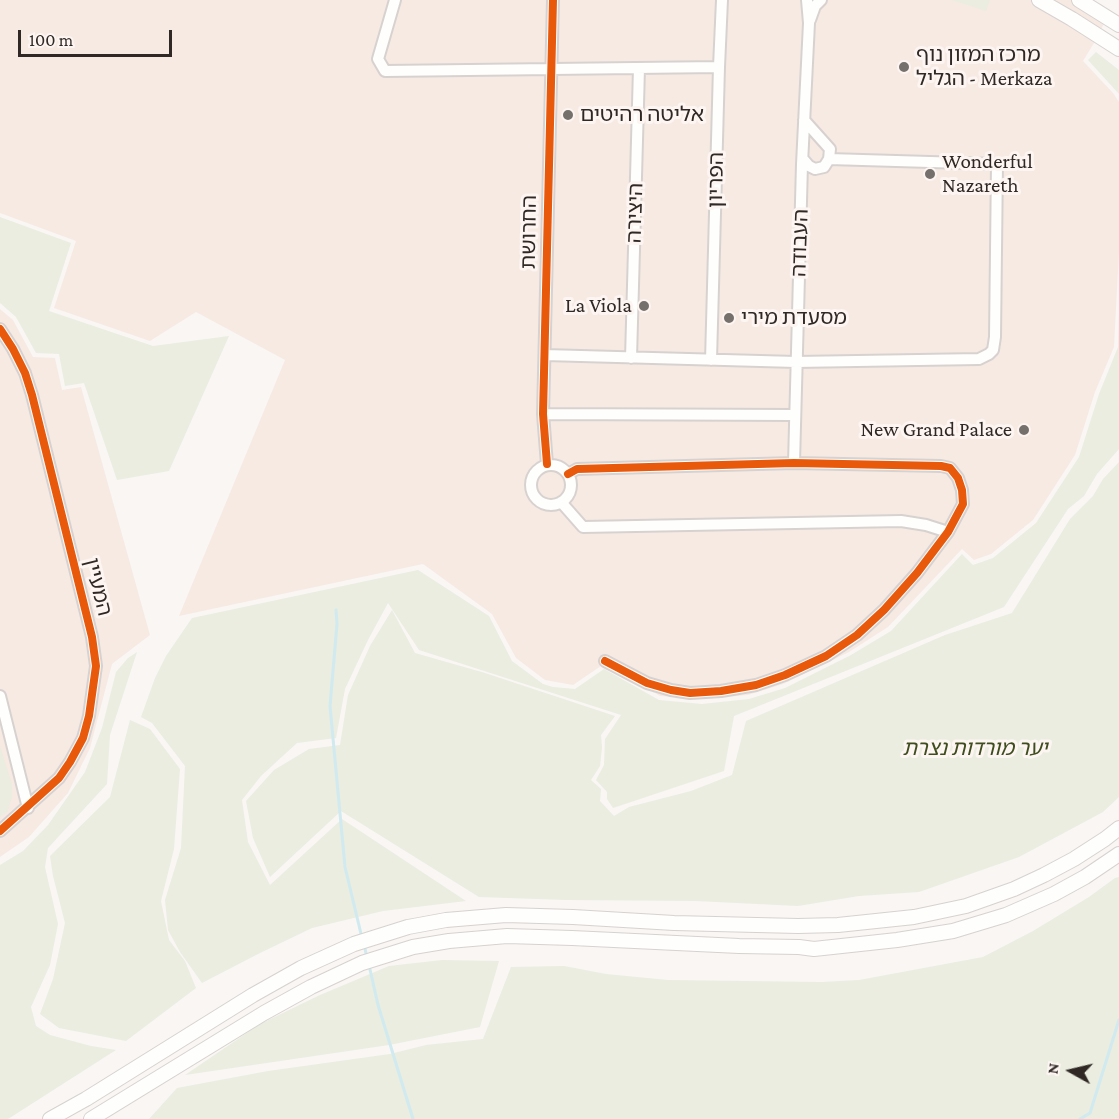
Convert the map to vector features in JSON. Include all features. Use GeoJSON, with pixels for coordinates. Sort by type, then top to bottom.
{"type":"FeatureCollection","features":[{"type":"Feature","properties":{"kind":"main road"},"geometry":{"type":"LineString","coordinates":[[1039,0],[1119,48]]}},
{"type":"Feature","properties":{"kind":"main road"},"geometry":{"type":"LineString","coordinates":[[1079,0],[1119,25]]}},
{"type":"Feature","properties":{"kind":"main road"},"geometry":{"type":"LineString","coordinates":[[1084,0],[1098,12]]}},
{"type":"Feature","properties":{"kind":"main road"},"geometry":{"type":"LineString","coordinates":[[50,1119],[301,968],[354,944],[408,927],[446,920],[506,915],[798,926],[904,919],[957,909],[1014,889],[1074,859],[1119,828]]}},
{"type":"Feature","properties":{"kind":"main road"},"geometry":{"type":"LineString","coordinates":[[91,1119],[303,991],[362,963],[413,948],[449,941],[507,936],[799,947],[814,950],[897,940],[953,931],[1006,915],[1054,894],[1119,854]]}},
{"type":"Feature","properties":{"kind":"street"},"geometry":{"type":"LineString","coordinates":[[395,0],[378,59],[385,71],[719,67]]}},
{"type":"Feature","properties":{"kind":"street","name":"החרושת"},"geometry":{"type":"LineString","coordinates":[[547,464],[543,414],[553,0]]}},
{"type":"Feature","properties":{"kind":"street","name":"הפריון"},"geometry":{"type":"LineString","coordinates":[[711,360],[722,0]]}},
{"type":"Feature","properties":{"kind":"street","name":"העבודה"},"geometry":{"type":"LineString","coordinates":[[794,463],[809,23],[807,0]]}},
{"type":"Feature","properties":{"kind":"street","name":"העבודה"},"geometry":{"type":"LineString","coordinates":[[809,23],[815,6],[820,0]]}},
{"type":"Feature","properties":{"kind":"street","name":"היצירה"},"geometry":{"type":"LineString","coordinates":[[631,358],[639,68]]}},
{"type":"Feature","properties":{"kind":"street"},"geometry":{"type":"LineString","coordinates":[[803,159],[815,169],[824,167],[829,159],[830,149],[804,120]]}},
{"type":"Feature","properties":{"kind":"street"},"geometry":{"type":"LineString","coordinates":[[545,356],[796,362],[980,358],[989,354],[993,350],[995,338],[997,164],[829,159]]}},
{"type":"Feature","properties":{"kind":"street","name":"המעיין"},"geometry":{"type":"LineString","coordinates":[[0,329],[18,358],[32,395],[92,637],[96,666],[89,716],[83,738],[70,762],[59,778],[0,831]]}},
{"type":"Feature","properties":{"kind":"street"},"geometry":{"type":"LineString","coordinates":[[543,414],[795,415]]}},
{"type":"Feature","properties":{"kind":"street"},"geometry":{"type":"LineString","coordinates":[[568,474],[577,469],[794,463],[941,466],[950,468],[958,478],[962,490],[963,504],[948,532],[917,573],[884,610],[857,635],[826,656],[785,675],[756,685],[722,691],[690,693],[647,683],[605,661]]}},
{"type":"Feature","properties":{"kind":"street"},"geometry":{"type":"LineString","coordinates":[[547,464],[559,466],[568,474],[571,486],[566,498],[549,505],[537,500],[531,489],[532,476],[536,471],[547,464]]}},
{"type":"Feature","properties":{"kind":"street"},"geometry":{"type":"LineString","coordinates":[[561,502],[583,527],[901,521],[926,525],[948,532]]}},
{"type":"Feature","properties":{"kind":"street"},"geometry":{"type":"LineString","coordinates":[[0,696],[28,808]]}},
{"type":"Feature","properties":{"kind":"shaded area"},"geometry":{"type":"Polygon","coordinates":[[[0,0],[1091,0],[1109,14],[1083,61],[1119,102],[1119,251],[1114,347],[1095,392],[1075,455],[1033,520],[991,554],[974,560],[962,549],[888,627],[849,652],[783,684],[748,695],[702,699],[660,696],[604,664],[573,685],[545,680],[516,658],[492,614],[423,564],[179,616],[285,360],[196,312],[150,341],[54,308],[76,241],[0,213],[0,0]]]}},
{"type":"Feature","properties":{"kind":"shaded area"},"geometry":{"type":"Polygon","coordinates":[[[0,309],[13,320],[33,357],[55,358],[62,390],[81,387],[150,635],[112,664],[90,748],[68,793],[29,837],[0,857],[0,309]]]}},
{"type":"Feature","properties":{"kind":"green space"},"geometry":{"type":"Polygon","coordinates":[[[951,0],[990,0],[986,11],[951,0]]]}},
{"type":"Feature","properties":{"kind":"green space"},"geometry":{"type":"Polygon","coordinates":[[[1096,52],[1119,70],[1119,94],[1088,60],[1096,52]]]}},
{"type":"Feature","properties":{"kind":"green space"},"geometry":{"type":"Polygon","coordinates":[[[0,217],[71,243],[49,311],[153,346],[229,336],[169,471],[117,480],[84,383],[65,386],[59,354],[36,353],[16,317],[0,303],[0,217]]]}},
{"type":"Feature","properties":{"kind":"green space"},"geometry":{"type":"Polygon","coordinates":[[[1119,314],[1119,449],[1097,474],[1084,496],[1068,509],[1004,607],[734,716],[724,771],[613,808],[607,799],[607,792],[596,780],[604,765],[605,739],[621,715],[419,650],[388,603],[345,689],[336,738],[297,743],[261,776],[242,800],[248,842],[270,885],[342,819],[466,901],[383,911],[312,928],[202,983],[180,952],[168,930],[165,900],[181,848],[185,766],[152,723],[141,717],[155,678],[166,656],[192,618],[418,570],[489,616],[512,661],[543,684],[575,689],[604,669],[659,700],[702,704],[749,699],[785,688],[851,655],[891,631],[962,554],[973,565],[993,558],[1036,523],[1079,457],[1099,394],[1118,347],[1119,314]]]}},
{"type":"Feature","properties":{"kind":"green space","name":"יער מורדות נצרת"},"geometry":{"type":"Polygon","coordinates":[[[1119,462],[1119,797],[1103,812],[1019,857],[919,892],[859,896],[798,906],[696,901],[479,897],[341,811],[270,877],[253,838],[246,801],[274,770],[309,749],[340,745],[348,695],[370,646],[392,610],[415,653],[485,673],[615,716],[601,735],[600,766],[591,780],[601,789],[600,801],[614,816],[629,807],[691,791],[732,775],[746,721],[945,635],[1012,613],[1070,519],[1093,496],[1103,479],[1119,462]]]}},
{"type":"Feature","properties":{"kind":"green space"},"geometry":{"type":"Polygon","coordinates":[[[137,652],[110,735],[107,784],[48,848],[45,867],[58,924],[50,965],[31,1007],[36,1026],[50,1035],[116,1050],[8,1119],[0,1119],[0,865],[23,851],[48,825],[85,772],[102,728],[116,672],[128,658],[137,652]]]}},
{"type":"Feature","properties":{"kind":"green space"},"geometry":{"type":"Polygon","coordinates":[[[130,720],[150,729],[180,769],[174,849],[161,901],[169,940],[185,961],[196,988],[126,1041],[59,1028],[40,1014],[53,979],[65,923],[50,856],[110,797],[130,720]]]}},
{"type":"Feature","properties":{"kind":"green space"},"geometry":{"type":"Polygon","coordinates":[[[0,746],[12,784],[12,797],[8,811],[0,817],[0,746]]]}},
{"type":"Feature","properties":{"kind":"green space"},"geometry":{"type":"Polygon","coordinates":[[[1119,877],[1119,1119],[149,1119],[177,1088],[268,1071],[390,1054],[426,1045],[483,1039],[511,967],[564,966],[606,974],[668,980],[822,982],[859,980],[983,957],[1033,931],[1119,877]]]}},
{"type":"Feature","properties":{"kind":"green space"},"geometry":{"type":"Polygon","coordinates":[[[442,960],[499,961],[480,1027],[389,1045],[185,1075],[260,1024],[320,995],[389,966],[442,960]]]}},
{"type":"Feature","properties":{"kind":"waterway"},"geometry":{"type":"LineString","coordinates":[[336,610],[337,624],[330,706],[345,867],[362,938]]}},
{"type":"Feature","properties":{"kind":"waterway"},"geometry":{"type":"LineString","coordinates":[[364,944],[367,958]]}},
{"type":"Feature","properties":{"kind":"waterway"},"geometry":{"type":"LineString","coordinates":[[369,965],[378,1005],[413,1119]]}},
{"type":"Feature","properties":{"kind":"waterway"},"geometry":{"type":"LineString","coordinates":[[1080,1119],[1090,1113],[1119,1020]]}},
{"type":"Feature","properties":{"kind":"cycle path"},"geometry":{"type":"LineString","coordinates":[[547,464],[543,414],[553,0]]}},
{"type":"Feature","properties":{"kind":"cycle path"},"geometry":{"type":"LineString","coordinates":[[0,329],[25,373],[32,395],[92,637],[96,666],[89,716],[83,738],[70,762],[59,778],[0,831]]}},
{"type":"Feature","properties":{"kind":"cycle path"},"geometry":{"type":"LineString","coordinates":[[568,474],[577,469],[794,463],[941,466],[950,468],[958,478],[962,490],[963,504],[948,532],[917,573],[884,610],[857,635],[826,656],[785,675],[756,685],[690,693],[647,683],[605,661]]}},
{"type":"Feature","properties":{"kind":"place","name":"מרכז המזון נוף הגליל - Merkaza"},"geometry":{"type":"Point","coordinates":[904,67]}},
{"type":"Feature","properties":{"kind":"place","name":"אליטה רהיטים"},"geometry":{"type":"Point","coordinates":[568,115]}},
{"type":"Feature","properties":{"kind":"place","name":"Wonderful Nazareth"},"geometry":{"type":"Point","coordinates":[930,174]}},
{"type":"Feature","properties":{"kind":"place","name":"La Viola"},"geometry":{"type":"Point","coordinates":[644,306]}},
{"type":"Feature","properties":{"kind":"place","name":"מסעדת מירי"},"geometry":{"type":"Point","coordinates":[729,318]}},
{"type":"Feature","properties":{"kind":"place","name":"New Grand Palace"},"geometry":{"type":"Point","coordinates":[1024,430]}}]}
